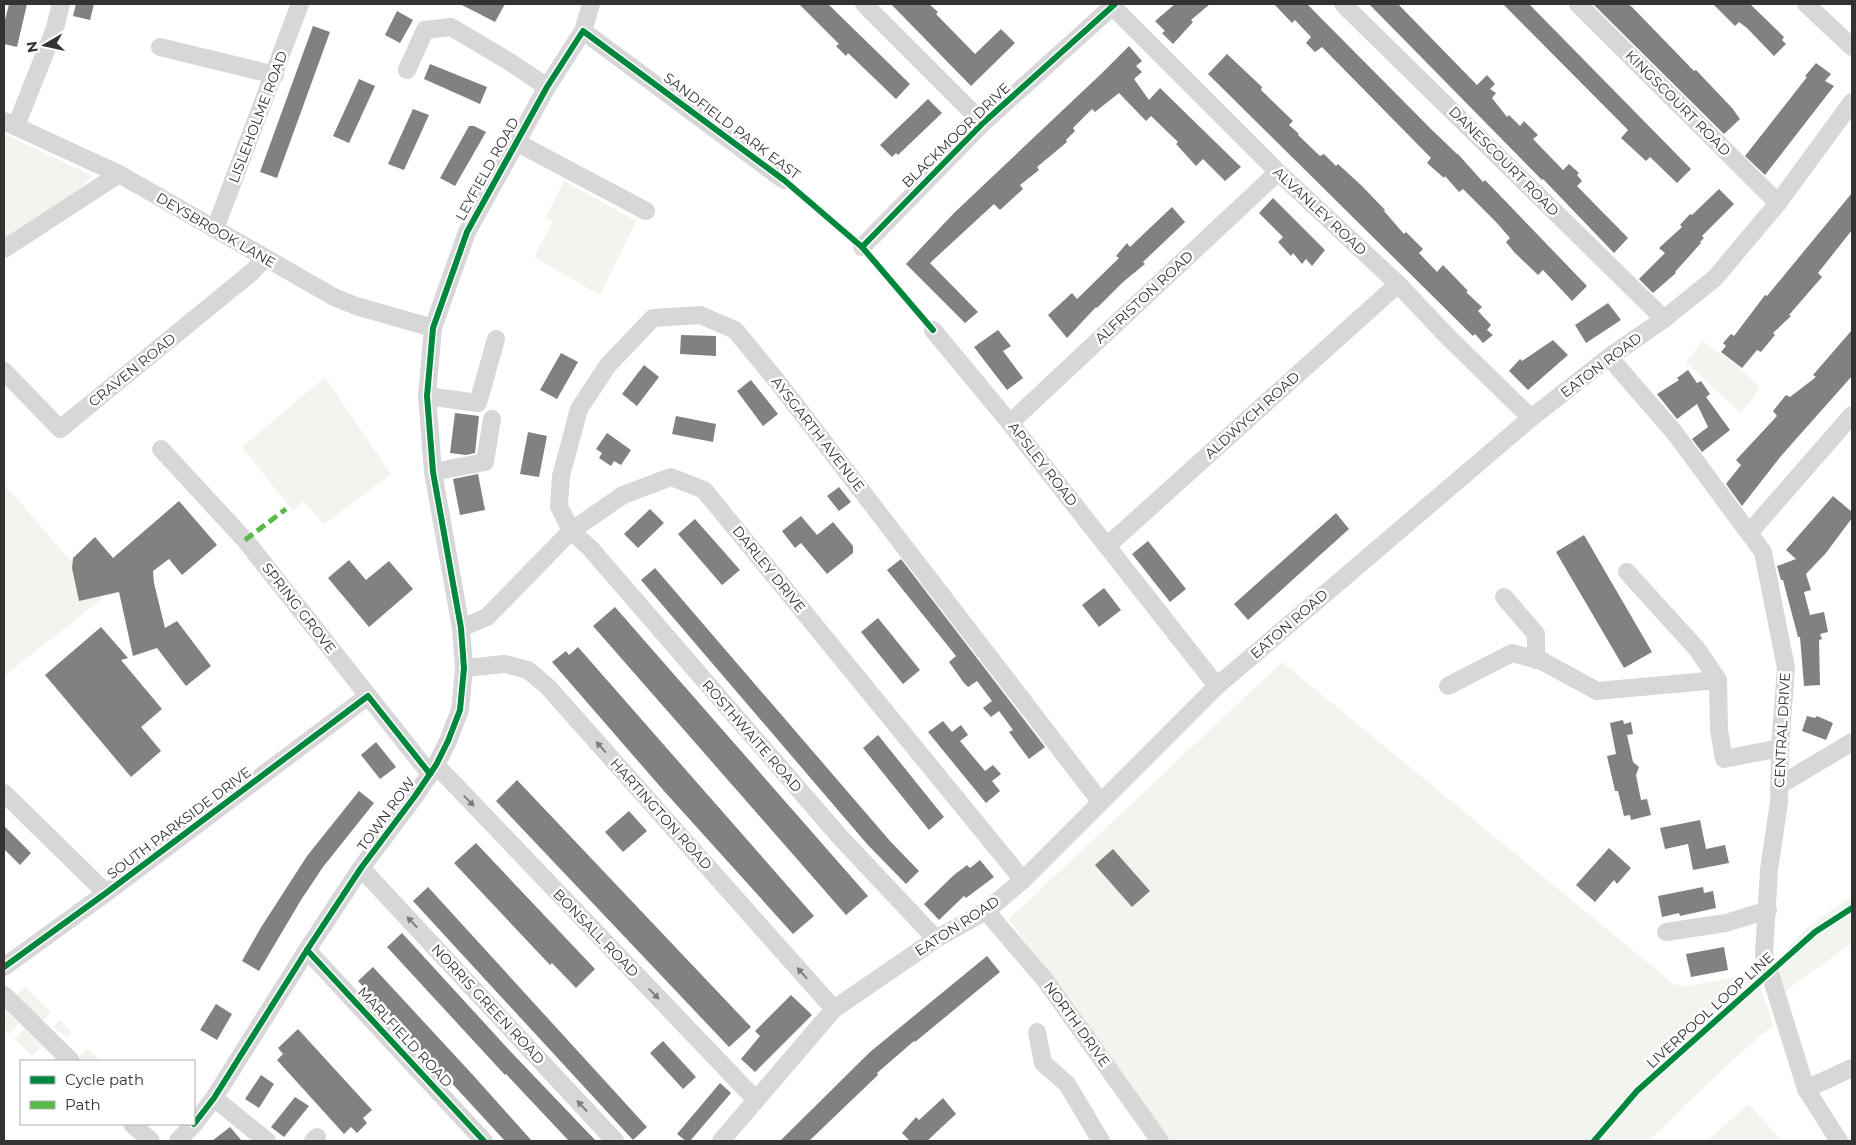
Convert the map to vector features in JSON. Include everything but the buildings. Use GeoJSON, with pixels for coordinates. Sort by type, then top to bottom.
{"type":"FeatureCollection","features":[{"type":"Feature","properties":{"kind":"street"},"geometry":{"type":"LineString","coordinates":[[10,124],[55,28],[61,4]]}},
{"type":"Feature","properties":{"kind":"street","name":"LISLEHOLME ROAD"},"geometry":{"type":"LineString","coordinates":[[215,229],[300,4]]}},
{"type":"Feature","properties":{"kind":"street","name":"LEYFIELD ROAD"},"geometry":{"type":"LineString","coordinates":[[433,328],[467,232],[547,87],[583,31],[590,4]]}},
{"type":"Feature","properties":{"kind":"street"},"geometry":{"type":"LineString","coordinates":[[864,4],[983,123]]}},
{"type":"Feature","properties":{"kind":"street","name":"DANESCOURT ROAD"},"geometry":{"type":"LineString","coordinates":[[1343,4],[1664,319]]}},
{"type":"Feature","properties":{"kind":"street","name":"KINGSCOURT ROAD"},"geometry":{"type":"LineString","coordinates":[[1578,4],[1778,203]]}},
{"type":"Feature","properties":{"kind":"street"},"geometry":{"type":"LineString","coordinates":[[1806,4],[1852,47]]}},
{"type":"Feature","properties":{"kind":"street","name":"BLACKMOOR DRIVE"},"geometry":{"type":"LineString","coordinates":[[862,247],[983,123],[1113,5]]}},
{"type":"Feature","properties":{"kind":"street","name":"ALVANLEY ROAD"},"geometry":{"type":"LineString","coordinates":[[1113,5],[1278,172],[1398,284],[1448,337],[1531,418]]}},
{"type":"Feature","properties":{"kind":"street"},"geometry":{"type":"LineString","coordinates":[[408,70],[425,30],[451,27],[510,62],[547,87]]}},
{"type":"Feature","properties":{"kind":"street","name":"SANDFIELD PARK EAST"},"geometry":{"type":"LineString","coordinates":[[583,31],[784,180]]}},
{"type":"Feature","properties":{"kind":"street"},"geometry":{"type":"LineString","coordinates":[[160,47],[274,75]]}},
{"type":"Feature","properties":{"kind":"street","name":"EATON ROAD"},"geometry":{"type":"LineString","coordinates":[[721,1141],[834,1009],[936,939],[986,911],[1023,880],[1217,686],[1531,418],[1609,357],[1664,319],[1714,278],[1778,203],[1852,102]]}},
{"type":"Feature","properties":{"kind":"street","name":"DEYSBROOK LANE"},"geometry":{"type":"LineString","coordinates":[[10,124],[119,174],[334,297],[365,309],[433,328]]}},
{"type":"Feature","properties":{"kind":"street"},"geometry":{"type":"LineString","coordinates":[[516,142],[646,211]]}},
{"type":"Feature","properties":{"kind":"street","name":"ALFRISTON ROAD"},"geometry":{"type":"LineString","coordinates":[[1010,422],[1278,172]]}},
{"type":"Feature","properties":{"kind":"street"},"geometry":{"type":"LineString","coordinates":[[4,249],[119,174]]}},
{"type":"Feature","properties":{"kind":"street","name":"CRAVEN ROAD"},"geometry":{"type":"LineString","coordinates":[[4,371],[60,429],[252,272],[265,258]]}},
{"type":"Feature","properties":{"kind":"street","name":"ALDWYCH ROAD"},"geometry":{"type":"LineString","coordinates":[[1107,546],[1398,284]]}},
{"type":"Feature","properties":{"kind":"street","name":"AYSGARTH AVENUE"},"geometry":{"type":"LineString","coordinates":[[571,531],[559,506],[562,476],[579,409],[608,365],[652,318],[700,315],[735,330],[789,397],[1100,801]]}},
{"type":"Feature","properties":{"kind":"street","name":"TOWN ROW"},"geometry":{"type":"LineString","coordinates":[[195,1123],[214,1098],[361,868],[433,770],[448,741],[460,710],[464,668],[462,628],[433,472],[427,396],[433,328]]}},
{"type":"Feature","properties":{"kind":"street","name":"APSLEY ROAD"},"geometry":{"type":"LineString","coordinates":[[933,330],[1010,422],[1217,686]]}},
{"type":"Feature","properties":{"kind":"street"},"geometry":{"type":"LineString","coordinates":[[427,396],[478,402],[496,339]]}},
{"type":"Feature","properties":{"kind":"street","name":"CENTRAL DRIVE"},"geometry":{"type":"LineString","coordinates":[[1609,357],[1674,432],[1763,552],[1786,668],[1780,748],[1780,786],[1769,870],[1764,954],[1806,1088],[1839,1141]]}},
{"type":"Feature","properties":{"kind":"street"},"geometry":{"type":"LineString","coordinates":[[1749,533],[1852,415]]}},
{"type":"Feature","properties":{"kind":"street"},"geometry":{"type":"LineString","coordinates":[[433,472],[485,462],[492,419]]}},
{"type":"Feature","properties":{"kind":"street","name":"SPRING GROVE"},"geometry":{"type":"LineString","coordinates":[[161,449],[245,540],[368,696],[433,770]]}},
{"type":"Feature","properties":{"kind":"street","name":"DARLEY DRIVE"},"geometry":{"type":"LineString","coordinates":[[462,628],[487,617],[571,531],[623,495],[671,477],[704,490],[1023,880]]}},
{"type":"Feature","properties":{"kind":"street","name":"ROSTHWAITE ROAD"},"geometry":{"type":"LineString","coordinates":[[571,531],[590,548],[840,838],[936,939]]}},
{"type":"Feature","properties":{"kind":"street"},"geometry":{"type":"LineString","coordinates":[[1627,572],[1697,649],[1718,680],[1719,730],[1724,759],[1780,748]]}},
{"type":"Feature","properties":{"kind":"street"},"geometry":{"type":"LineString","coordinates":[[1504,597],[1536,634],[1536,660]]}},
{"type":"Feature","properties":{"kind":"street"},"geometry":{"type":"LineString","coordinates":[[1448,686],[1512,653],[1536,660],[1597,691],[1718,680]]}},
{"type":"Feature","properties":{"kind":"street","name":"HARTINGTON ROAD"},"geometry":{"type":"LineString","coordinates":[[464,668],[505,664],[528,670],[548,687],[834,1009]]}},
{"type":"Feature","properties":{"kind":"street","name":"SOUTH PARKSIDE DRIVE"},"geometry":{"type":"LineString","coordinates":[[4,967],[106,893],[368,696]]}},
{"type":"Feature","properties":{"kind":"street"},"geometry":{"type":"LineString","coordinates":[[1780,786],[1852,742]]}},
{"type":"Feature","properties":{"kind":"street","name":"BONSALL ROAD"},"geometry":{"type":"LineString","coordinates":[[433,770],[756,1100]]}},
{"type":"Feature","properties":{"kind":"street"},"geometry":{"type":"LineString","coordinates":[[4,793],[106,893]]}},
{"type":"Feature","properties":{"kind":"street","name":"NORRIS GREEN ROAD"},"geometry":{"type":"LineString","coordinates":[[361,868],[615,1141]]}},
{"type":"Feature","properties":{"kind":"street"},"geometry":{"type":"LineString","coordinates":[[1666,932],[1726,923],[1768,910]]}},
{"type":"Feature","properties":{"kind":"street","name":"NORTH DRIVE"},"geometry":{"type":"LineString","coordinates":[[986,911],[1046,980],[1160,1141]]}},
{"type":"Feature","properties":{"kind":"street","name":"MARLFIELD ROAD"},"geometry":{"type":"LineString","coordinates":[[307,950],[484,1141]]}},
{"type":"Feature","properties":{"kind":"street"},"geometry":{"type":"LineString","coordinates":[[4,995],[70,1060]]}},
{"type":"Feature","properties":{"kind":"street"},"geometry":{"type":"LineString","coordinates":[[1037,1032],[1043,1063],[1066,1084],[1102,1141]]}},
{"type":"Feature","properties":{"kind":"street"},"geometry":{"type":"LineString","coordinates":[[1806,1088],[1852,1068]]}},
{"type":"Feature","properties":{"kind":"street"},"geometry":{"type":"LineString","coordinates":[[214,1098],[267,1141]]}},
{"type":"Feature","properties":{"kind":"street"},"geometry":{"type":"LineString","coordinates":[[133,1125],[151,1141]]}},
{"type":"Feature","properties":{"kind":"street","name":"TOWN ROW"},"geometry":{"type":"LineString","coordinates":[[178,1141],[193,1125]]}},
{"type":"Feature","properties":{"kind":"shaded area"},"geometry":{"type":"Polygon","coordinates":[[[4,134],[93,176],[76,191],[4,238],[4,134]]]}},
{"type":"Feature","properties":{"kind":"shaded area"},"geometry":{"type":"Polygon","coordinates":[[[564,181],[636,221],[600,295],[534,257],[553,221],[546,217],[564,181]]]}},
{"type":"Feature","properties":{"kind":"shaded area"},"geometry":{"type":"Polygon","coordinates":[[[1703,341],[1746,373],[1759,388],[1741,414],[1686,362],[1703,341]]]}},
{"type":"Feature","properties":{"kind":"shaded area"},"geometry":{"type":"Polygon","coordinates":[[[325,377],[391,474],[324,524],[303,501],[293,511],[242,447],[325,377]]]}},
{"type":"Feature","properties":{"kind":"shaded area"},"geometry":{"type":"Polygon","coordinates":[[[4,484],[103,598],[4,676],[4,484]]]}},
{"type":"Feature","properties":{"kind":"shaded area"},"geometry":{"type":"Polygon","coordinates":[[[1282,662],[1675,985],[1688,986],[1756,973],[1773,1025],[1735,1058],[1648,1141],[1163,1141],[1009,919],[1282,662]]]}},
{"type":"Feature","properties":{"kind":"shaded area"},"geometry":{"type":"Polygon","coordinates":[[[1852,896],[1852,943],[1781,994],[1771,966],[1810,925],[1852,896]]]}},
{"type":"Feature","properties":{"kind":"shaded area"},"geometry":{"type":"Polygon","coordinates":[[[25,986],[51,1012],[44,1020],[41,1020],[16,996],[25,986]]]}},
{"type":"Feature","properties":{"kind":"shaded area"},"geometry":{"type":"Polygon","coordinates":[[[4,1009],[19,1024],[9,1034],[4,1028],[4,1009]]]}},
{"type":"Feature","properties":{"kind":"shaded area"},"geometry":{"type":"Polygon","coordinates":[[[60,1020],[72,1033],[67,1038],[53,1027],[60,1020]]]}},
{"type":"Feature","properties":{"kind":"shaded area"},"geometry":{"type":"Polygon","coordinates":[[[24,1029],[42,1046],[32,1056],[15,1039],[24,1029]]]}},
{"type":"Feature","properties":{"kind":"shaded area"},"geometry":{"type":"Polygon","coordinates":[[[85,1049],[88,1049],[100,1060],[82,1060],[79,1056],[85,1049]]]}},
{"type":"Feature","properties":{"kind":"shaded area"},"geometry":{"type":"Polygon","coordinates":[[[1749,1104],[1782,1141],[1707,1141],[1749,1104]]]}},
{"type":"Feature","properties":{"kind":"marked path"},"geometry":{"type":"LineString","coordinates":[[245,540],[286,509]]}},
{"type":"Feature","properties":{"kind":"cycle path"},"geometry":{"type":"LineString","coordinates":[[862,247],[983,123],[1115,4]]}},
{"type":"Feature","properties":{"kind":"cycle path"},"geometry":{"type":"LineString","coordinates":[[195,1123],[214,1098],[361,868],[436,765],[460,710],[464,668],[461,628],[433,472],[427,396],[433,328],[467,232],[547,87],[583,31],[784,180],[862,247],[933,330]]}},
{"type":"Feature","properties":{"kind":"cycle path"},"geometry":{"type":"LineString","coordinates":[[4,967],[106,893],[368,696],[430,774]]}},
{"type":"Feature","properties":{"kind":"cycle path","name":"LIVERPOOL LOOP LINE"},"geometry":{"type":"LineString","coordinates":[[1594,1141],[1637,1091],[1815,932],[1852,908]]}},
{"type":"Feature","properties":{"kind":"cycle path"},"geometry":{"type":"LineString","coordinates":[[307,950],[484,1141]]}}]}
